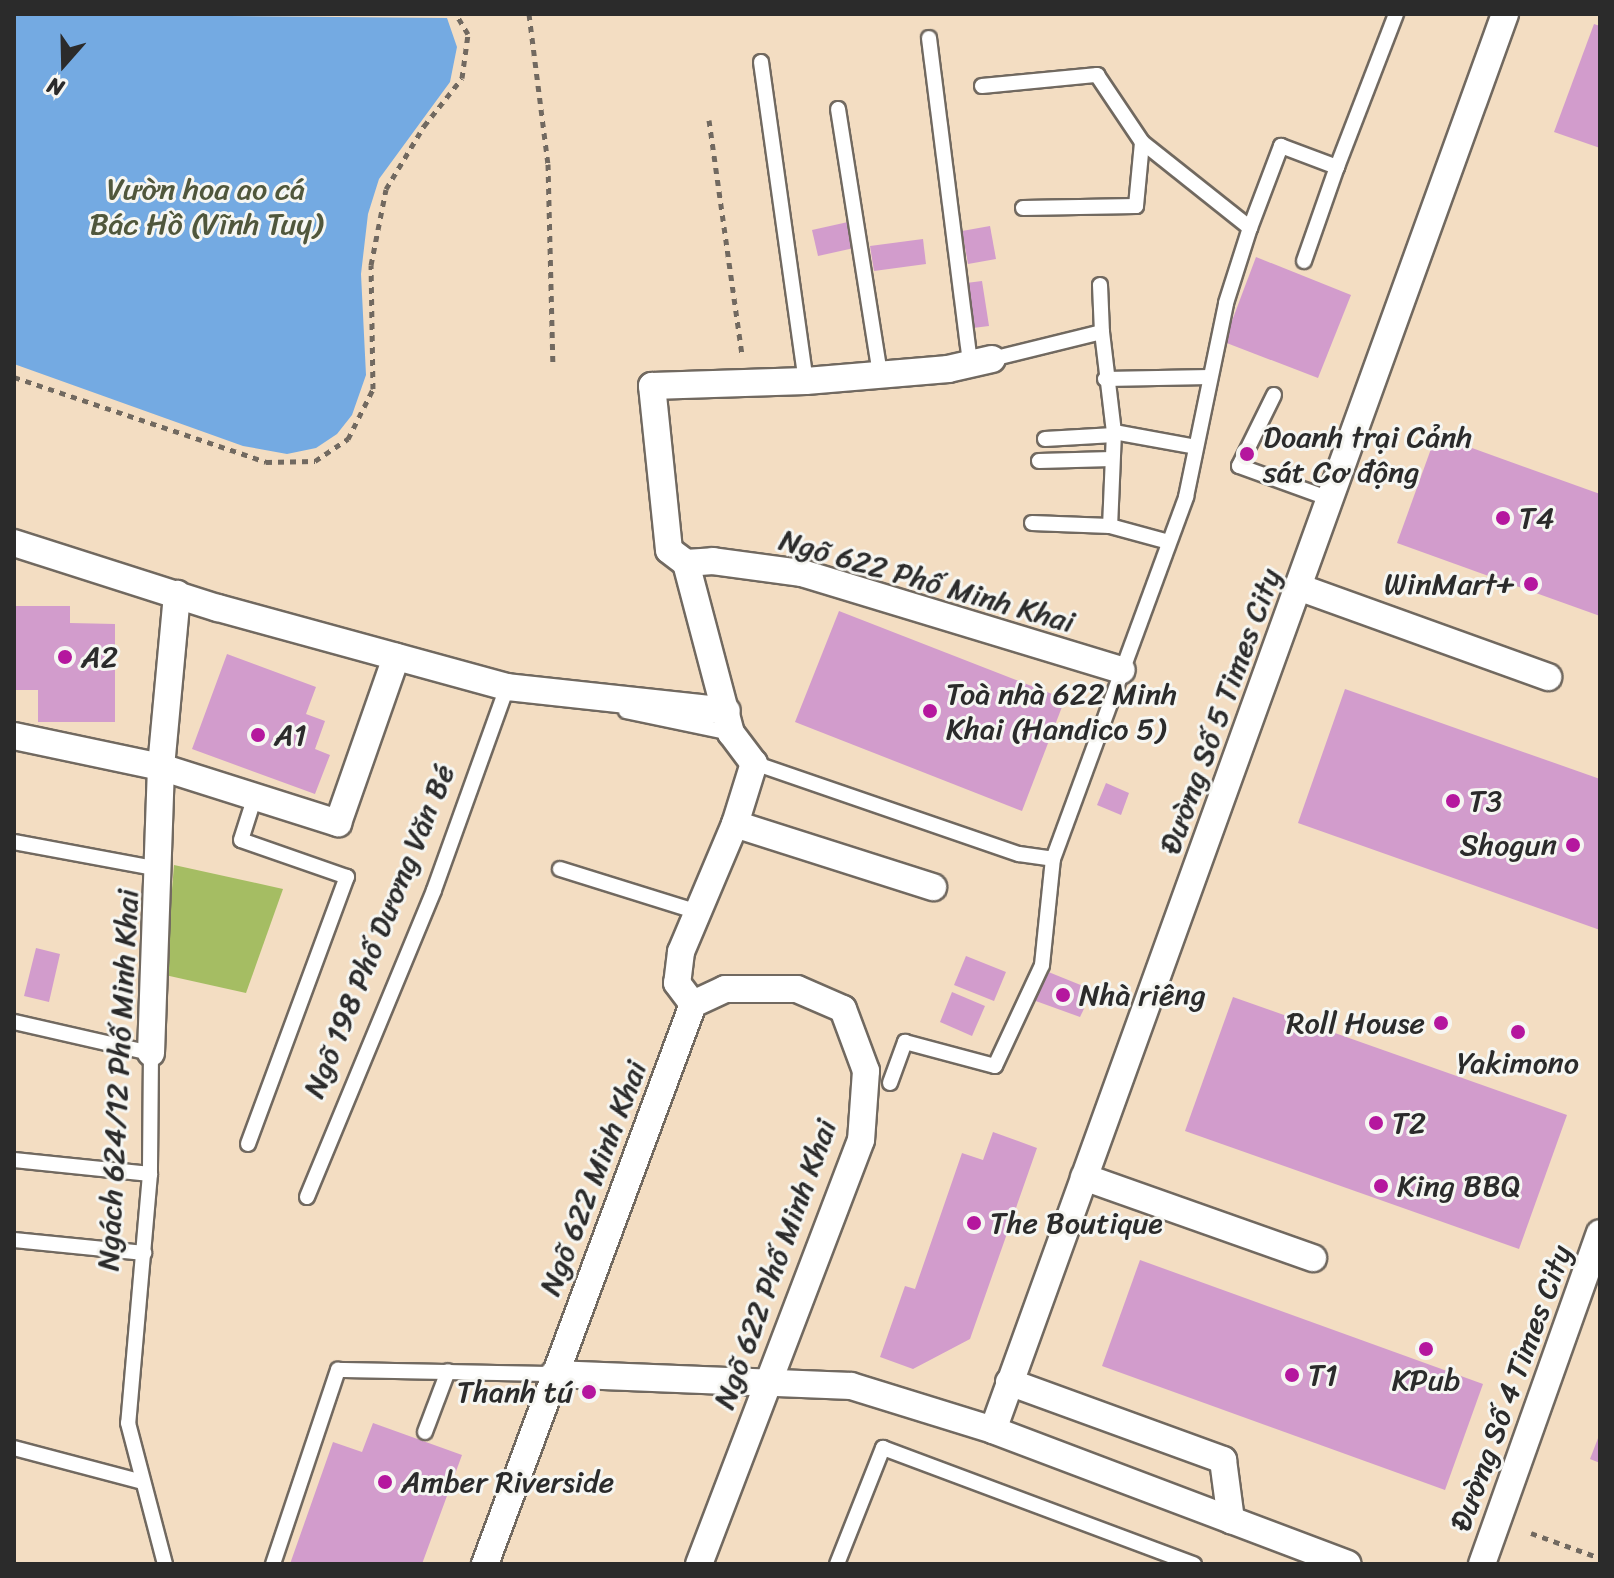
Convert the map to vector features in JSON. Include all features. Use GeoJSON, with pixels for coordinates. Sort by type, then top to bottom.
{"type":"FeatureCollection","features":[{"type":"Feature","properties":{"kind":"street","name":"Đường Số 5 Times City"},"geometry":{"type":"LineString","coordinates":[[993,1430],[1505,14]]}},
{"type":"Feature","properties":{"kind":"street"},"geometry":{"type":"LineString","coordinates":[[693,1004],[677,983],[681,952],[735,824],[754,763],[729,722],[686,563],[669,550],[652,386],[806,381],[880,375],[981,361]]}},
{"type":"Feature","properties":{"kind":"street"},"geometry":{"type":"LineString","coordinates":[[14,543],[177,594],[507,687],[729,722]]}},
{"type":"Feature","properties":{"kind":"street","name":"Ngõ 622 Phố Minh Khai"},"geometry":{"type":"LineString","coordinates":[[686,563],[713,561],[802,573],[1122,670]]}},
{"type":"Feature","properties":{"kind":"street"},"geometry":{"type":"LineString","coordinates":[[1298,587],[1548,677]]}},
{"type":"Feature","properties":{"kind":"street","name":"Ngách 624/12 Phố Minh Khai"},"geometry":{"type":"LineString","coordinates":[[151,1053],[161,767],[177,594]]}},
{"type":"Feature","properties":{"kind":"street"},"geometry":{"type":"LineString","coordinates":[[14,736],[161,767],[338,823],[396,657]]}},
{"type":"Feature","properties":{"kind":"street"},"geometry":{"type":"LineString","coordinates":[[735,824],[933,887]]}},
{"type":"Feature","properties":{"kind":"street","name":"Ngõ 622 Phố Minh Khai"},"geometry":{"type":"LineString","coordinates":[[693,1004],[725,989],[797,989],[843,1009],[866,1071],[861,1140],[699,1564]]}},
{"type":"Feature","properties":{"kind":"street","name":"Ngõ 622 Minh Khai"},"geometry":{"type":"LineString","coordinates":[[554,1374],[693,1004]]}},
{"type":"Feature","properties":{"kind":"street"},"geometry":{"type":"LineString","coordinates":[[1084,1177],[1313,1258]]}},
{"type":"Feature","properties":{"kind":"street","name":"Đường Số 4 Times City"},"geometry":{"type":"LineString","coordinates":[[1482,1564],[1600,1233]]}},
{"type":"Feature","properties":{"kind":"street"},"geometry":{"type":"LineString","coordinates":[[485,1564],[554,1374],[851,1386],[993,1430],[1347,1564]]}},
{"type":"Feature","properties":{"kind":"street"},"geometry":{"type":"LineString","coordinates":[[1009,1382],[1223,1460],[1231,1520]]}},
{"type":"Feature","properties":{"kind":"lane"},"geometry":{"type":"LineString","coordinates":[[1304,261],[1396,14]]}},
{"type":"Feature","properties":{"kind":"lane"},"geometry":{"type":"LineString","coordinates":[[929,38],[981,361],[1102,332]]}},
{"type":"Feature","properties":{"kind":"lane"},"geometry":{"type":"LineString","coordinates":[[761,62],[806,381]]}},
{"type":"Feature","properties":{"kind":"lane"},"geometry":{"type":"LineString","coordinates":[[982,86],[1097,75],[1142,142],[1250,228]]}},
{"type":"Feature","properties":{"kind":"lane"},"geometry":{"type":"LineString","coordinates":[[838,109],[880,375]]}},
{"type":"Feature","properties":{"kind":"lane"},"geometry":{"type":"LineString","coordinates":[[1023,208],[1136,206],[1142,142]]}},
{"type":"Feature","properties":{"kind":"lane"},"geometry":{"type":"LineString","coordinates":[[890,1083],[905,1042],[995,1066],[1042,965],[1053,859],[1169,542],[1196,447],[1210,377],[1250,228],[1281,146],[1337,167]]}},
{"type":"Feature","properties":{"kind":"lane"},"geometry":{"type":"LineString","coordinates":[[1100,285],[1105,379],[1114,433],[1110,526]]}},
{"type":"Feature","properties":{"kind":"lane"},"geometry":{"type":"LineString","coordinates":[[1105,379],[1210,377]]}},
{"type":"Feature","properties":{"kind":"lane"},"geometry":{"type":"LineString","coordinates":[[1274,395],[1239,466],[1330,499]]}},
{"type":"Feature","properties":{"kind":"lane"},"geometry":{"type":"LineString","coordinates":[[1045,439],[1114,433],[1196,447]]}},
{"type":"Feature","properties":{"kind":"lane"},"geometry":{"type":"LineString","coordinates":[[1039,461],[1112,459]]}},
{"type":"Feature","properties":{"kind":"lane"},"geometry":{"type":"LineString","coordinates":[[1032,523],[1110,526],[1169,542]]}},
{"type":"Feature","properties":{"kind":"lane","name":"Ngõ 198 Phố Dương Văn Bé"},"geometry":{"type":"LineString","coordinates":[[307,1197],[434,890],[507,687]]}},
{"type":"Feature","properties":{"kind":"lane"},"geometry":{"type":"LineString","coordinates":[[626,711],[729,722]]}},
{"type":"Feature","properties":{"kind":"lane"},"geometry":{"type":"LineString","coordinates":[[754,763],[1019,854],[1053,859]]}},
{"type":"Feature","properties":{"kind":"lane"},"geometry":{"type":"LineString","coordinates":[[248,1144],[347,877],[241,840],[255,796]]}},
{"type":"Feature","properties":{"kind":"lane"},"geometry":{"type":"LineString","coordinates":[[14,842],[159,869]]}},
{"type":"Feature","properties":{"kind":"lane"},"geometry":{"type":"LineString","coordinates":[[560,869],[698,912]]}},
{"type":"Feature","properties":{"kind":"lane"},"geometry":{"type":"LineString","coordinates":[[14,1022],[151,1053]]}},
{"type":"Feature","properties":{"kind":"lane","name":"Ngách 624/12 Phố Minh Khai"},"geometry":{"type":"LineString","coordinates":[[151,1053],[150,1174],[128,1423],[165,1564]]}},
{"type":"Feature","properties":{"kind":"lane"},"geometry":{"type":"LineString","coordinates":[[14,1160],[150,1174]]}},
{"type":"Feature","properties":{"kind":"lane"},"geometry":{"type":"LineString","coordinates":[[14,1240],[144,1253]]}},
{"type":"Feature","properties":{"kind":"lane"},"geometry":{"type":"LineString","coordinates":[[273,1564],[338,1370],[554,1374]]}},
{"type":"Feature","properties":{"kind":"lane"},"geometry":{"type":"LineString","coordinates":[[425,1432],[448,1371]]}},
{"type":"Feature","properties":{"kind":"lane"},"geometry":{"type":"LineString","coordinates":[[14,1448],[143,1482]]}},
{"type":"Feature","properties":{"kind":"lane"},"geometry":{"type":"LineString","coordinates":[[837,1564],[883,1448],[1194,1564]]}},
{"type":"Feature","properties":{"kind":"path"},"geometry":{"type":"LineString","coordinates":[[14,377],[266,462],[315,461],[348,439],[373,389],[371,265],[386,189],[424,126],[462,78],[468,34],[456,14]]}},
{"type":"Feature","properties":{"kind":"path"},"geometry":{"type":"LineString","coordinates":[[529,14],[548,164],[553,362]]}},
{"type":"Feature","properties":{"kind":"path"},"geometry":{"type":"LineString","coordinates":[[709,120],[746,384]]}},
{"type":"Feature","properties":{"kind":"path"},"geometry":{"type":"LineString","coordinates":[[1531,1533],[1600,1558]]}},
{"type":"Feature","properties":{"kind":"green space"},"geometry":{"type":"Polygon","coordinates":[[[174,865],[283,889],[246,993],[165,975],[174,865]]]}},
{"type":"Feature","properties":{"kind":"water","name":"Vườn hoa ao cá Bác Hồ (Vĩnh Tuy)"},"geometry":{"type":"Polygon","coordinates":[[[14,14],[447,18],[457,47],[450,82],[379,179],[368,214],[361,274],[366,375],[352,415],[337,434],[316,448],[287,454],[243,446],[14,364],[14,14]]]}},
{"type":"Feature","properties":{"kind":"building"},"geometry":{"type":"Polygon","coordinates":[[[1594,24],[1600,26],[1600,148],[1554,132],[1594,24]]]}},
{"type":"Feature","properties":{"kind":"building"},"geometry":{"type":"Polygon","coordinates":[[[848,222],[854,248],[818,256],[812,230],[848,222]]]}},
{"type":"Feature","properties":{"kind":"building"},"geometry":{"type":"Polygon","coordinates":[[[990,226],[996,259],[968,264],[962,231],[990,226]]]}},
{"type":"Feature","properties":{"kind":"building"},"geometry":{"type":"Polygon","coordinates":[[[923,239],[926,264],[874,271],[870,246],[923,239]]]}},
{"type":"Feature","properties":{"kind":"building"},"geometry":{"type":"Polygon","coordinates":[[[1256,257],[1351,295],[1318,378],[1224,342],[1256,257]]]}},
{"type":"Feature","properties":{"kind":"building"},"geometry":{"type":"Polygon","coordinates":[[[982,281],[989,326],[973,328],[966,283],[982,281]]]}},
{"type":"Feature","properties":{"kind":"building","name":"T4"},"geometry":{"type":"Polygon","coordinates":[[[1436,435],[1600,494],[1600,616],[1397,543],[1436,435]]]}},
{"type":"Feature","properties":{"kind":"building","name":"A2"},"geometry":{"type":"Polygon","coordinates":[[[14,606],[70,606],[70,623],[115,624],[115,722],[38,722],[38,690],[14,690],[14,606]]]}},
{"type":"Feature","properties":{"kind":"building","name":"Toà nhà 622 Minh Khai (Handico 5)"},"geometry":{"type":"Polygon","coordinates":[[[839,611],[1065,699],[1022,811],[795,722],[839,611]]]}},
{"type":"Feature","properties":{"kind":"building","name":"A1"},"geometry":{"type":"Polygon","coordinates":[[[227,654],[316,687],[306,714],[325,721],[315,749],[330,755],[315,794],[192,749],[227,654]]]}},
{"type":"Feature","properties":{"kind":"building","name":"T3"},"geometry":{"type":"Polygon","coordinates":[[[1345,689],[1600,779],[1600,930],[1298,823],[1345,689]]]}},
{"type":"Feature","properties":{"kind":"building"},"geometry":{"type":"Polygon","coordinates":[[[1106,783],[1129,793],[1121,815],[1097,805],[1106,783]]]}},
{"type":"Feature","properties":{"kind":"building"},"geometry":{"type":"Polygon","coordinates":[[[36,948],[60,954],[49,1002],[24,996],[36,948]]]}},
{"type":"Feature","properties":{"kind":"building"},"geometry":{"type":"Polygon","coordinates":[[[966,956],[1006,972],[994,1001],[954,985],[966,956]]]}},
{"type":"Feature","properties":{"kind":"building","name":"Nhà riêng"},"geometry":{"type":"Polygon","coordinates":[[[1046,971],[1093,990],[1080,1017],[1033,1000],[1046,971]]]}},
{"type":"Feature","properties":{"kind":"building"},"geometry":{"type":"Polygon","coordinates":[[[952,992],[985,1006],[972,1036],[940,1022],[952,992]]]}},
{"type":"Feature","properties":{"kind":"building","name":"T2"},"geometry":{"type":"Polygon","coordinates":[[[1233,997],[1567,1115],[1519,1249],[1185,1131],[1233,997]]]}},
{"type":"Feature","properties":{"kind":"building","name":"The Boutique"},"geometry":{"type":"Polygon","coordinates":[[[993,1132],[1037,1148],[970,1339],[913,1369],[880,1357],[905,1286],[915,1289],[962,1153],[983,1160],[993,1132]]]}},
{"type":"Feature","properties":{"kind":"building","name":"T1"},"geometry":{"type":"Polygon","coordinates":[[[1140,1260],[1483,1384],[1445,1490],[1102,1366],[1140,1260]]]}},
{"type":"Feature","properties":{"kind":"building","name":"Amber Riverside"},"geometry":{"type":"Polygon","coordinates":[[[373,1423],[462,1455],[422,1564],[290,1564],[333,1442],[362,1452],[373,1423]]]}},
{"type":"Feature","properties":{"kind":"building"},"geometry":{"type":"Polygon","coordinates":[[[1600,1433],[1600,1463],[1590,1459],[1600,1433]]]}},
{"type":"Feature","properties":{"kind":"place","name":"Doanh trại Cảnh sát Cơ động"},"geometry":{"type":"Point","coordinates":[1247,454]}},
{"type":"Feature","properties":{"kind":"place","name":"T4"},"geometry":{"type":"Point","coordinates":[1503,518]}},
{"type":"Feature","properties":{"kind":"place","name":"WinMart+"},"geometry":{"type":"Point","coordinates":[1531,584]}},
{"type":"Feature","properties":{"kind":"place","name":"A2"},"geometry":{"type":"Point","coordinates":[65,657]}},
{"type":"Feature","properties":{"kind":"place","name":"Toà nhà 622 Minh Khai (Handico 5)"},"geometry":{"type":"Point","coordinates":[930,711]}},
{"type":"Feature","properties":{"kind":"place","name":"A1"},"geometry":{"type":"Point","coordinates":[258,735]}},
{"type":"Feature","properties":{"kind":"place","name":"T3"},"geometry":{"type":"Point","coordinates":[1453,801]}},
{"type":"Feature","properties":{"kind":"place","name":"Shogun"},"geometry":{"type":"Point","coordinates":[1573,845]}},
{"type":"Feature","properties":{"kind":"place","name":"Nhà riêng"},"geometry":{"type":"Point","coordinates":[1063,995]}},
{"type":"Feature","properties":{"kind":"place","name":"Roll House"},"geometry":{"type":"Point","coordinates":[1441,1023]}},
{"type":"Feature","properties":{"kind":"place","name":"Yakimono"},"geometry":{"type":"Point","coordinates":[1518,1032]}},
{"type":"Feature","properties":{"kind":"place","name":"T2"},"geometry":{"type":"Point","coordinates":[1376,1123]}},
{"type":"Feature","properties":{"kind":"place","name":"King BBQ"},"geometry":{"type":"Point","coordinates":[1381,1186]}},
{"type":"Feature","properties":{"kind":"place","name":"The Boutique"},"geometry":{"type":"Point","coordinates":[974,1223]}},
{"type":"Feature","properties":{"kind":"place","name":"KPub"},"geometry":{"type":"Point","coordinates":[1426,1349]}},
{"type":"Feature","properties":{"kind":"place","name":"T1"},"geometry":{"type":"Point","coordinates":[1292,1375]}},
{"type":"Feature","properties":{"kind":"place","name":"Thanh tú"},"geometry":{"type":"Point","coordinates":[589,1392]}},
{"type":"Feature","properties":{"kind":"place","name":"Amber Riverside"},"geometry":{"type":"Point","coordinates":[385,1482]}}]}
